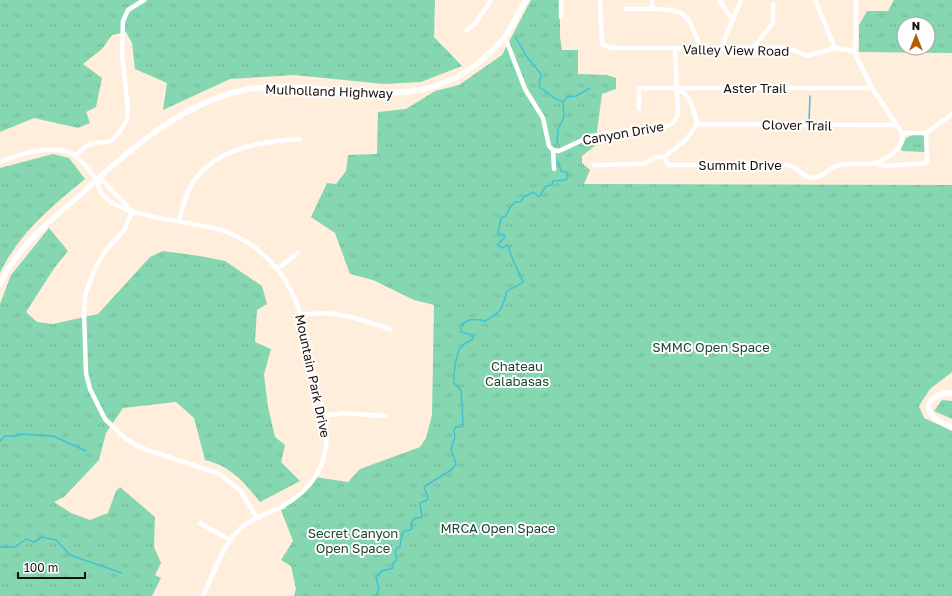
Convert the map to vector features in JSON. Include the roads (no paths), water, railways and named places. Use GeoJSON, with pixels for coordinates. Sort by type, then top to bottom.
{"type":"FeatureCollection","features":[{"type":"Feature","properties":{"kind":"main road","name":"Mulholland Highway"},"geometry":{"type":"LineString","coordinates":[[0,284],[14,258],[32,237],[136,147],[168,124],[194,108],[225,95],[245,90],[279,87],[385,94],[406,93],[451,81],[470,69],[503,38],[526,0]]}},
{"type":"Feature","properties":{"kind":"main road"},"geometry":{"type":"LineString","coordinates":[[952,393],[939,394],[930,402],[929,408],[931,414],[937,420],[952,427]]}},
{"type":"Feature","properties":{"kind":"street"},"geometry":{"type":"LineString","coordinates":[[75,155],[90,144],[111,141],[119,133],[127,120],[128,110],[122,55],[123,20],[128,10],[144,0]]}},
{"type":"Feature","properties":{"kind":"street"},"geometry":{"type":"LineString","coordinates":[[467,30],[476,23],[490,0]]}},
{"type":"Feature","properties":{"kind":"street"},"geometry":{"type":"LineString","coordinates":[[561,0],[561,17]]}},
{"type":"Feature","properties":{"kind":"street","name":"Valley View Road"},"geometry":{"type":"LineString","coordinates":[[600,0],[602,44],[611,48],[789,48],[807,56],[834,48],[854,51]]}},
{"type":"Feature","properties":{"kind":"street"},"geometry":{"type":"LineString","coordinates":[[652,0],[652,9]]}},
{"type":"Feature","properties":{"kind":"street"},"geometry":{"type":"LineString","coordinates":[[719,0],[732,19]]}},
{"type":"Feature","properties":{"kind":"street"},"geometry":{"type":"LineString","coordinates":[[721,48],[741,0]]}},
{"type":"Feature","properties":{"kind":"street"},"geometry":{"type":"LineString","coordinates":[[815,0],[834,48]]}},
{"type":"Feature","properties":{"kind":"street"},"geometry":{"type":"LineString","coordinates":[[856,0],[856,41],[854,51],[872,88],[902,133],[926,133],[952,114]]}},
{"type":"Feature","properties":{"kind":"street"},"geometry":{"type":"LineString","coordinates":[[752,48],[773,23],[773,4]]}},
{"type":"Feature","properties":{"kind":"street"},"geometry":{"type":"LineString","coordinates":[[626,9],[673,9],[682,13],[689,19],[701,48]]}},
{"type":"Feature","properties":{"kind":"street"},"geometry":{"type":"LineString","coordinates":[[503,38],[507,42],[527,94],[543,118],[548,143],[553,150],[554,169]]}},
{"type":"Feature","properties":{"kind":"street","name":"Canyon Drive"},"geometry":{"type":"LineString","coordinates":[[553,150],[564,150],[576,142],[591,136],[669,126],[674,123],[678,114],[675,49]]}},
{"type":"Feature","properties":{"kind":"street","name":"Aster Trail"},"geometry":{"type":"LineString","coordinates":[[639,109],[639,88],[872,88]]}},
{"type":"Feature","properties":{"kind":"street"},"geometry":{"type":"LineString","coordinates":[[594,165],[644,164],[656,157],[664,156],[686,140],[697,124],[694,110],[686,94],[677,88]]}},
{"type":"Feature","properties":{"kind":"street","name":"Clover Trail"},"geometry":{"type":"LineString","coordinates":[[697,124],[896,125]]}},
{"type":"Feature","properties":{"kind":"street","name":"Summit Drive"},"geometry":{"type":"LineString","coordinates":[[664,156],[669,165],[788,165],[795,167],[806,176],[815,178],[838,165],[882,162],[899,148],[902,133]]}},
{"type":"Feature","properties":{"kind":"street"},"geometry":{"type":"LineString","coordinates":[[874,163],[885,166],[927,163],[926,133]]}},
{"type":"Feature","properties":{"kind":"street"},"geometry":{"type":"LineString","coordinates":[[179,221],[183,204],[192,184],[198,176],[214,162],[246,147],[275,141],[300,139]]}},
{"type":"Feature","properties":{"kind":"street"},"geometry":{"type":"LineString","coordinates":[[0,162],[54,149],[63,150],[75,155],[97,180],[104,182],[132,211],[125,229],[106,250],[95,268],[86,296],[84,312],[86,373],[90,389],[105,420],[126,439],[141,448],[220,474],[241,491],[257,518]]}},
{"type":"Feature","properties":{"kind":"street"},"geometry":{"type":"LineString","coordinates":[[97,180],[98,187],[108,200],[115,194]]}},
{"type":"Feature","properties":{"kind":"street","name":"Mountain Park Drive"},"geometry":{"type":"LineString","coordinates":[[108,200],[117,206],[132,211],[212,227],[241,238],[261,253],[278,269],[294,296],[301,315],[323,416],[327,440],[326,452],[317,476],[299,496],[257,518],[237,531],[230,540],[203,596]]}},
{"type":"Feature","properties":{"kind":"street"},"geometry":{"type":"LineString","coordinates":[[278,269],[298,253]]}},
{"type":"Feature","properties":{"kind":"street"},"geometry":{"type":"LineString","coordinates":[[301,315],[318,312],[334,313],[390,329]]}},
{"type":"Feature","properties":{"kind":"street"},"geometry":{"type":"LineString","coordinates":[[323,416],[343,413],[385,416]]}},
{"type":"Feature","properties":{"kind":"street"},"geometry":{"type":"LineString","coordinates":[[200,523],[230,540]]}},
{"type":"Feature","properties":{"kind":"waterway"},"geometry":{"type":"LineString","coordinates":[[515,36],[527,57],[541,74],[539,87],[557,100],[563,102],[564,117],[558,129],[557,145]]}},
{"type":"Feature","properties":{"kind":"waterway"},"geometry":{"type":"LineString","coordinates":[[563,102],[567,97],[576,96],[590,88]]}},
{"type":"Feature","properties":{"kind":"waterway"},"geometry":{"type":"LineString","coordinates":[[809,122],[810,96]]}},
{"type":"Feature","properties":{"kind":"waterway"},"geometry":{"type":"LineString","coordinates":[[376,596],[379,589],[376,577],[382,571],[393,568],[393,563],[397,560],[395,554],[397,548],[400,547],[402,534],[404,531],[412,528],[411,523],[414,519],[422,517],[420,503],[427,500],[428,497],[424,487],[451,470],[456,464],[451,449],[455,437],[454,430],[456,427],[461,427],[463,424],[461,390],[454,383],[454,375],[460,349],[464,344],[473,339],[472,335],[461,332],[461,326],[469,320],[485,321],[495,315],[502,306],[507,291],[523,282],[510,253],[509,247],[507,245],[503,248],[497,245],[505,237],[498,232],[501,218],[506,216],[509,209],[515,202],[520,202],[524,197],[533,192],[539,197],[546,186],[552,185],[553,181],[566,180],[568,173],[561,171],[558,161]]}},
{"type":"Feature","properties":{"kind":"waterway"},"geometry":{"type":"LineString","coordinates":[[0,441],[5,436],[15,436],[19,434],[53,436],[86,451]]}},
{"type":"Feature","properties":{"kind":"waterway"},"geometry":{"type":"LineString","coordinates":[[0,547],[15,547],[26,539],[34,542],[42,537],[56,540],[70,555],[122,573]]}},
{"type":"Feature","properties":{"kind":"park label","name":"SMMC Open Space"},"geometry":{"type":"Point","coordinates":[711,347]}},
{"type":"Feature","properties":{"kind":"park label","name":"Chateau Calabasas"},"geometry":{"type":"Point","coordinates":[517,374]}},
{"type":"Feature","properties":{"kind":"park label","name":"MRCA Open Space"},"geometry":{"type":"Point","coordinates":[498,528]}},
{"type":"Feature","properties":{"kind":"park label","name":"Secret Canyon Open Space"},"geometry":{"type":"Point","coordinates":[353,540]}}]}
